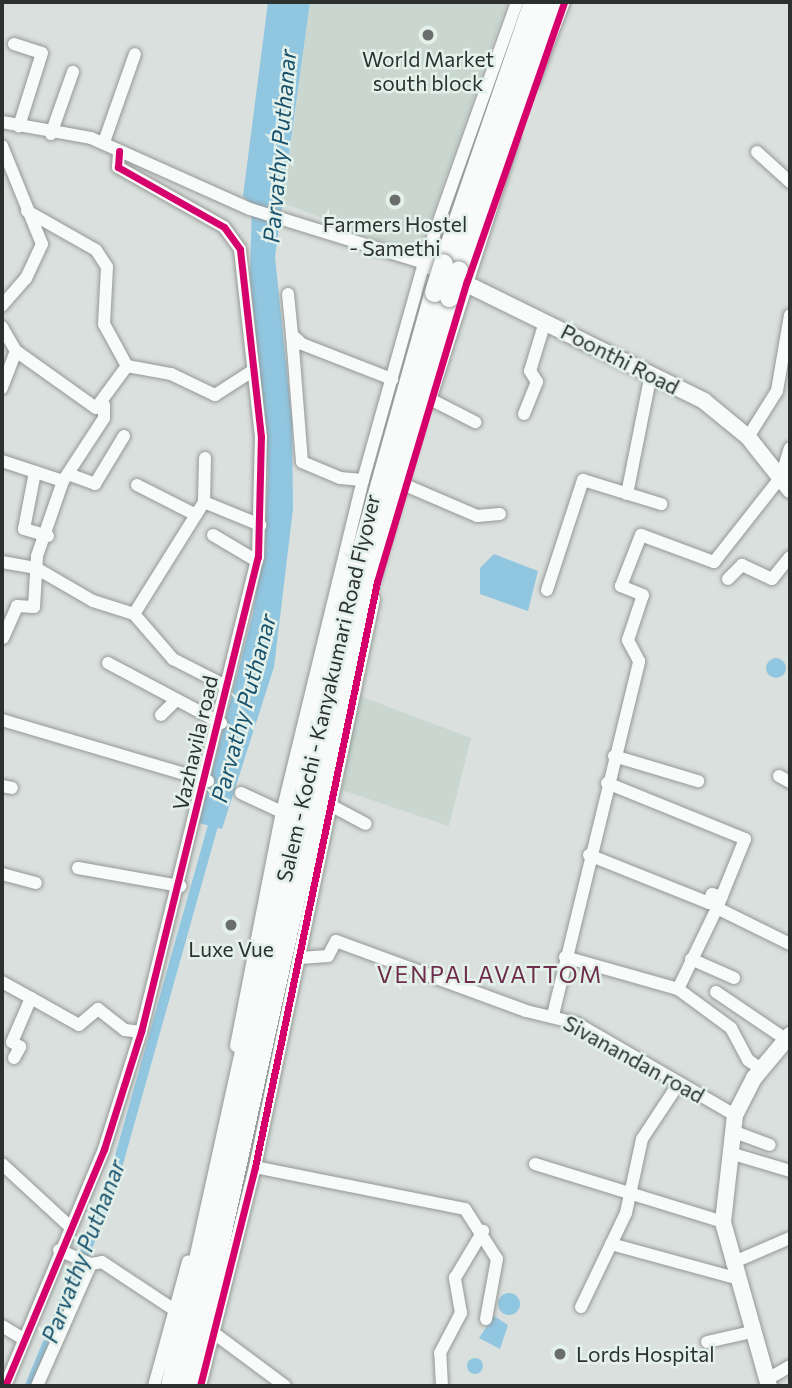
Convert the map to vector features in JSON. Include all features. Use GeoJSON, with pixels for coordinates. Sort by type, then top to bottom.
{"type":"FeatureCollection","features":[{"type":"Feature","properties":{"kind":"highway","name":"Salem - Kochi - Kanyakumari Road Flyover"},"geometry":{"type":"LineString","coordinates":[[188,1386],[195,1322],[330,660],[445,279],[533,2]]}},
{"type":"Feature","properties":{"kind":"highway","name":"Salem - Kochi - Kanyakumari Road Flyover"},"geometry":{"type":"LineString","coordinates":[[445,279],[551,2]]}},
{"type":"Feature","properties":{"kind":"highway","name":"Salem - Kochi - Kanyakumari Road Flyover"},"geometry":{"type":"LineString","coordinates":[[170,1386],[195,1322]]}},
{"type":"Feature","properties":{"kind":"main road","name":"Poonthi Road"},"geometry":{"type":"LineString","coordinates":[[445,279],[545,321],[704,401],[748,437],[785,483]]}},
{"type":"Feature","properties":{"kind":"main road"},"geometry":{"type":"LineString","coordinates":[[768,1383],[751,1332],[723,1222],[733,1123],[761,1069],[789,1037]]}},
{"type":"Feature","properties":{"kind":"street"},"geometry":{"type":"LineString","coordinates":[[154,1386],[195,1322],[255,1167],[377,582],[430,399],[445,279],[517,2]]}},
{"type":"Feature","properties":{"kind":"street"},"geometry":{"type":"LineString","coordinates":[[200,1386],[195,1322],[282,812],[363,480],[391,379],[445,279],[564,2]]}},
{"type":"Feature","properties":{"kind":"street"},"geometry":{"type":"LineString","coordinates":[[14,44],[42,53],[19,126]]}},
{"type":"Feature","properties":{"kind":"street"},"geometry":{"type":"LineString","coordinates":[[104,142],[135,54]]}},
{"type":"Feature","properties":{"kind":"street"},"geometry":{"type":"LineString","coordinates":[[51,134],[72,72]]}},
{"type":"Feature","properties":{"kind":"street"},"geometry":{"type":"LineString","coordinates":[[2,122],[51,134],[104,142],[255,210],[400,258],[445,279]]}},
{"type":"Feature","properties":{"kind":"street"},"geometry":{"type":"LineString","coordinates":[[2,146],[27,211],[40,234],[41,254],[2,306]]}},
{"type":"Feature","properties":{"kind":"street","name":"Vazhavila road"},"geometry":{"type":"LineString","coordinates":[[5,1386],[68,1225],[104,1149],[141,1032],[221,723],[226,686],[257,561],[260,525],[254,370],[234,239],[207,216],[118,167],[119,150]]}},
{"type":"Feature","properties":{"kind":"street"},"geometry":{"type":"LineString","coordinates":[[757,152],[790,182]]}},
{"type":"Feature","properties":{"kind":"street"},"geometry":{"type":"LineString","coordinates":[[27,211],[96,250],[107,267],[104,324],[127,366]]}},
{"type":"Feature","properties":{"kind":"street"},"geometry":{"type":"LineString","coordinates":[[288,294],[302,462],[340,478],[363,480]]}},
{"type":"Feature","properties":{"kind":"street"},"geometry":{"type":"LineString","coordinates":[[748,437],[777,391],[790,315]]}},
{"type":"Feature","properties":{"kind":"street"},"geometry":{"type":"LineString","coordinates":[[524,414],[537,382],[530,371],[545,321]]}},
{"type":"Feature","properties":{"kind":"street"},"geometry":{"type":"LineString","coordinates":[[2,327],[16,351],[96,408],[104,405]]}},
{"type":"Feature","properties":{"kind":"street"},"geometry":{"type":"LineString","coordinates":[[292,335],[391,379]]}},
{"type":"Feature","properties":{"kind":"street"},"geometry":{"type":"LineString","coordinates":[[2,387],[16,351]]}},
{"type":"Feature","properties":{"kind":"street"},"geometry":{"type":"LineString","coordinates":[[127,366],[171,374],[215,395],[254,370]]}},
{"type":"Feature","properties":{"kind":"street"},"geometry":{"type":"LineString","coordinates":[[3,638],[17,606],[34,607],[36,568],[66,477],[104,418],[104,405],[127,366]]}},
{"type":"Feature","properties":{"kind":"street"},"geometry":{"type":"LineString","coordinates":[[627,494],[651,374]]}},
{"type":"Feature","properties":{"kind":"street"},"geometry":{"type":"LineString","coordinates":[[430,399],[475,422]]}},
{"type":"Feature","properties":{"kind":"street"},"geometry":{"type":"LineString","coordinates":[[2,461],[35,472],[95,484],[124,436]]}},
{"type":"Feature","properties":{"kind":"street"},"geometry":{"type":"LineString","coordinates":[[553,1014],[589,855],[639,661],[628,640],[643,595],[621,586],[641,535],[714,562],[785,483],[790,448]]}},
{"type":"Feature","properties":{"kind":"street"},"geometry":{"type":"LineString","coordinates":[[134,614],[204,502],[205,458]]}},
{"type":"Feature","properties":{"kind":"street"},"geometry":{"type":"LineString","coordinates":[[35,472],[24,528],[48,536]]}},
{"type":"Feature","properties":{"kind":"street"},"geometry":{"type":"LineString","coordinates":[[547,590],[583,480],[661,504]]}},
{"type":"Feature","properties":{"kind":"street"},"geometry":{"type":"LineString","coordinates":[[137,485],[196,514]]}},
{"type":"Feature","properties":{"kind":"street"},"geometry":{"type":"LineString","coordinates":[[405,485],[477,516],[500,514]]}},
{"type":"Feature","properties":{"kind":"street"},"geometry":{"type":"LineString","coordinates":[[204,502],[260,525]]}},
{"type":"Feature","properties":{"kind":"street"},"geometry":{"type":"LineString","coordinates":[[213,535],[257,561]]}},
{"type":"Feature","properties":{"kind":"street"},"geometry":{"type":"LineString","coordinates":[[728,579],[742,565],[768,580],[790,557]]}},
{"type":"Feature","properties":{"kind":"street"},"geometry":{"type":"LineString","coordinates":[[2,562],[36,568],[93,601],[134,614],[173,659],[226,686]]}},
{"type":"Feature","properties":{"kind":"street"},"geometry":{"type":"LineString","coordinates":[[108,663],[221,723]]}},
{"type":"Feature","properties":{"kind":"street"},"geometry":{"type":"LineString","coordinates":[[161,715],[176,700]]}},
{"type":"Feature","properties":{"kind":"street"},"geometry":{"type":"LineString","coordinates":[[2,720],[206,781]]}},
{"type":"Feature","properties":{"kind":"street"},"geometry":{"type":"LineString","coordinates":[[614,756],[698,781]]}},
{"type":"Feature","properties":{"kind":"street"},"geometry":{"type":"LineString","coordinates":[[607,783],[745,839],[720,902],[678,989]]}},
{"type":"Feature","properties":{"kind":"street"},"geometry":{"type":"LineString","coordinates":[[241,793],[282,812]]}},
{"type":"Feature","properties":{"kind":"street"},"geometry":{"type":"LineString","coordinates":[[332,806],[366,824]]}},
{"type":"Feature","properties":{"kind":"street"},"geometry":{"type":"LineString","coordinates":[[589,855],[709,903],[712,894],[720,902],[790,944]]}},
{"type":"Feature","properties":{"kind":"street"},"geometry":{"type":"LineString","coordinates":[[78,868],[180,886]]}},
{"type":"Feature","properties":{"kind":"street"},"geometry":{"type":"LineString","coordinates":[[2,874],[36,883]]}},
{"type":"Feature","properties":{"kind":"street","name":"Sivanandan road"},"geometry":{"type":"LineString","coordinates":[[300,958],[328,956],[336,941],[526,1011],[553,1014],[679,1083],[733,1123],[770,1145]]}},
{"type":"Feature","properties":{"kind":"street"},"geometry":{"type":"LineString","coordinates":[[565,957],[678,989],[730,1028],[748,1060],[761,1069]]}},
{"type":"Feature","properties":{"kind":"street"},"geometry":{"type":"LineString","coordinates":[[691,959],[734,978]]}},
{"type":"Feature","properties":{"kind":"street"},"geometry":{"type":"LineString","coordinates":[[2,982],[79,1025],[98,1009],[125,1030],[141,1032]]}},
{"type":"Feature","properties":{"kind":"street"},"geometry":{"type":"LineString","coordinates":[[716,992],[789,1037]]}},
{"type":"Feature","properties":{"kind":"street"},"geometry":{"type":"LineString","coordinates":[[14,1058],[20,1047],[7,1040],[31,998]]}},
{"type":"Feature","properties":{"kind":"street"},"geometry":{"type":"LineString","coordinates":[[581,1307],[611,1244],[628,1195],[642,1139],[679,1083]]}},
{"type":"Feature","properties":{"kind":"street"},"geometry":{"type":"LineString","coordinates":[[730,1153],[790,1171]]}},
{"type":"Feature","properties":{"kind":"street"},"geometry":{"type":"LineString","coordinates":[[2,1164],[68,1225]]}},
{"type":"Feature","properties":{"kind":"street"},"geometry":{"type":"LineString","coordinates":[[535,1164],[628,1195],[723,1222]]}},
{"type":"Feature","properties":{"kind":"street"},"geometry":{"type":"LineString","coordinates":[[255,1167],[453,1204],[483,1231],[497,1259],[486,1319]]}},
{"type":"Feature","properties":{"kind":"street"},"geometry":{"type":"LineString","coordinates":[[442,1386],[440,1353],[461,1312],[455,1278],[483,1231]]}},
{"type":"Feature","properties":{"kind":"street"},"geometry":{"type":"LineString","coordinates":[[611,1244],[734,1270],[790,1238]]}},
{"type":"Feature","properties":{"kind":"street"},"geometry":{"type":"LineString","coordinates":[[59,1250],[95,1263],[195,1322],[285,1386]]}},
{"type":"Feature","properties":{"kind":"street"},"geometry":{"type":"LineString","coordinates":[[37,1386],[95,1263]]}},
{"type":"Feature","properties":{"kind":"street"},"geometry":{"type":"LineString","coordinates":[[2,1326],[24,1339]]}},
{"type":"Feature","properties":{"kind":"street"},"geometry":{"type":"LineString","coordinates":[[707,1342],[751,1332]]}},
{"type":"Feature","properties":{"kind":"street"},"geometry":{"type":"LineString","coordinates":[[768,1383],[790,1366]]}},
{"type":"Feature","properties":{"kind":"shaded area"},"geometry":{"type":"Polygon","coordinates":[[[310,2],[507,2],[418,255],[283,203],[310,2]]]}},
{"type":"Feature","properties":{"kind":"shaded area"},"geometry":{"type":"Polygon","coordinates":[[[357,695],[471,738],[449,826],[342,790],[357,695]]]}},
{"type":"Feature","properties":{"kind":"water"},"geometry":{"type":"Polygon","coordinates":[[[268,2],[310,2],[275,257],[292,421],[293,509],[274,667],[222,829],[199,823],[253,613],[265,536],[268,473],[250,274],[252,205],[243,196],[268,2]]]}},
{"type":"Feature","properties":{"kind":"water"},"geometry":{"type":"Polygon","coordinates":[[[494,554],[538,571],[528,611],[480,594],[480,568],[494,554]]]}},
{"type":"Feature","properties":{"kind":"water"},"geometry":{"type":"Polygon","coordinates":[[[776,658],[783,661],[786,668],[783,675],[776,678],[769,675],[766,668],[769,661],[776,658]]]}},
{"type":"Feature","properties":{"kind":"water"},"geometry":{"type":"Polygon","coordinates":[[[509,1293],[517,1296],[520,1304],[517,1312],[509,1315],[501,1312],[498,1304],[501,1296],[509,1293]]]}},
{"type":"Feature","properties":{"kind":"water"},"geometry":{"type":"Polygon","coordinates":[[[494,1316],[508,1325],[500,1349],[479,1338],[494,1316]]]}},
{"type":"Feature","properties":{"kind":"water"},"geometry":{"type":"Polygon","coordinates":[[[472,1358],[478,1358],[483,1366],[481,1372],[472,1374],[467,1369],[467,1363],[472,1358]]]}},
{"type":"Feature","properties":{"kind":"waterway","name":"Parvathy Puthanar"},"geometry":{"type":"LineString","coordinates":[[30,1386],[110,1192],[216,815]]}},
{"type":"Feature","properties":{"kind":"cycle path"},"geometry":{"type":"LineString","coordinates":[[200,1386],[255,1167],[377,582],[467,281],[564,2]]}},
{"type":"Feature","properties":{"kind":"cycle path"},"geometry":{"type":"LineString","coordinates":[[5,1386],[104,1149],[141,1032],[258,557],[261,437],[240,249],[224,227],[118,167],[119,151]]}},
{"type":"Feature","properties":{"kind":"place","name":"World Market south block"},"geometry":{"type":"Point","coordinates":[428,35]}},
{"type":"Feature","properties":{"kind":"place","name":"Farmers Hostel - Samethi"},"geometry":{"type":"Point","coordinates":[395,200]}},
{"type":"Feature","properties":{"kind":"place","name":"Luxe Vue"},"geometry":{"type":"Point","coordinates":[231,925]}},
{"type":"Feature","properties":{"kind":"place","name":"Lords Hospital"},"geometry":{"type":"Point","coordinates":[560,1354]}},
{"type":"Feature","properties":{"kind":"district","name":"VENPALAVATTOM"},"geometry":{"type":"Point","coordinates":[490,974]}}]}
